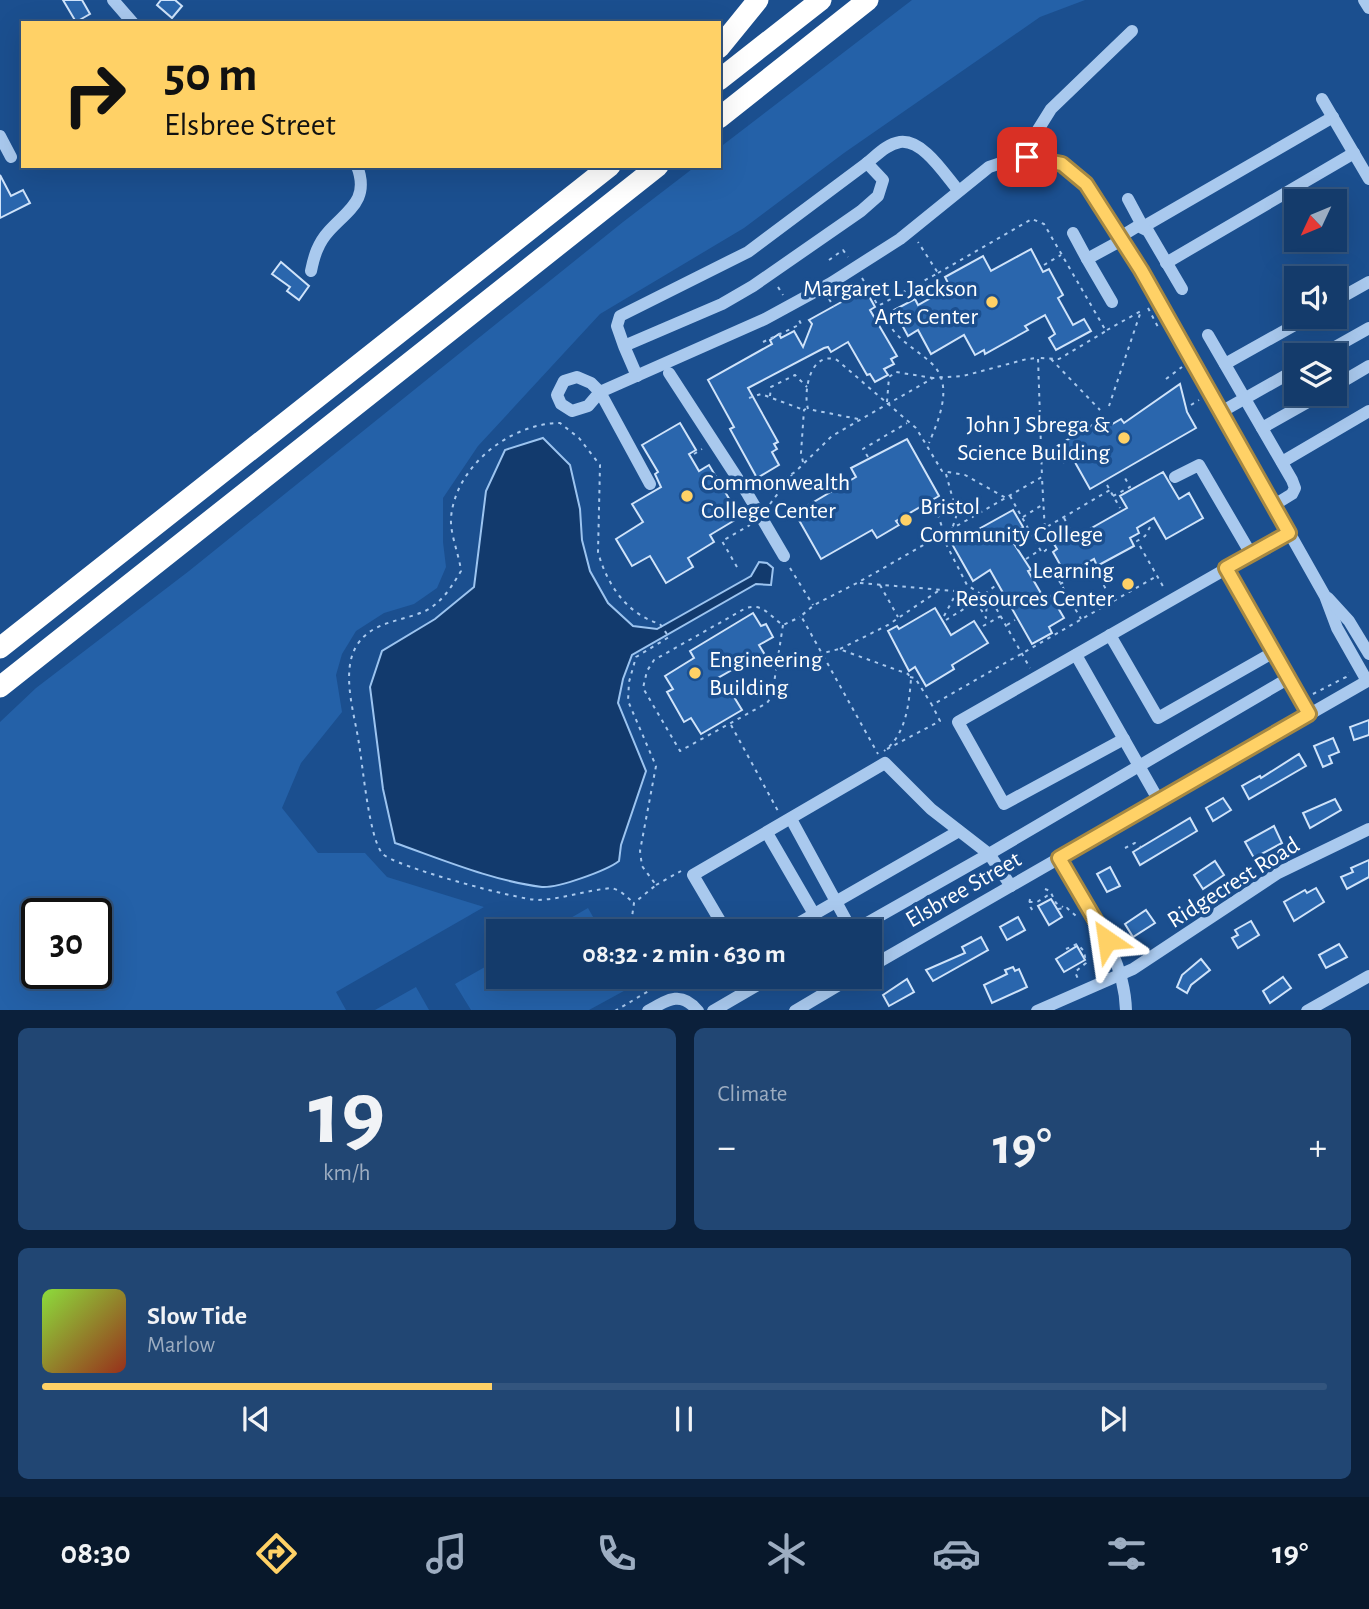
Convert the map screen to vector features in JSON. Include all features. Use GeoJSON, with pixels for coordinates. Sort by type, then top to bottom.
{"type":"FeatureCollection","features":[{"type":"Feature","properties":{"kind":"highway"},"geometry":{"type":"LineString","coordinates":[[721,46],[758,0]]}},
{"type":"Feature","properties":{"kind":"highway"},"geometry":{"type":"LineString","coordinates":[[721,78],[821,0]]}},
{"type":"Feature","properties":{"kind":"highway"},"geometry":{"type":"LineString","coordinates":[[721,116],[868,0]]}},
{"type":"Feature","properties":{"kind":"highway"},"geometry":{"type":"LineString","coordinates":[[528,231],[597,168]]}},
{"type":"Feature","properties":{"kind":"highway"},"geometry":{"type":"LineString","coordinates":[[0,648],[607,168]]}},
{"type":"Feature","properties":{"kind":"highway"},"geometry":{"type":"LineString","coordinates":[[0,687],[655,168]]}},
{"type":"Feature","properties":{"kind":"street"},"geometry":{"type":"LineString","coordinates":[[113,0],[131,21]]}},
{"type":"Feature","properties":{"kind":"street"},"geometry":{"type":"LineString","coordinates":[[1364,0],[1369,8]]}},
{"type":"Feature","properties":{"kind":"street"},"geometry":{"type":"LineString","coordinates":[[1031,157],[1031,141],[1051,109],[1132,31]]}},
{"type":"Feature","properties":{"kind":"street"},"geometry":{"type":"LineString","coordinates":[[1322,99],[1369,179]]}},
{"type":"Feature","properties":{"kind":"street"},"geometry":{"type":"LineString","coordinates":[[1087,259],[1138,226],[1143,227],[1333,117]]}},
{"type":"Feature","properties":{"kind":"street"},"geometry":{"type":"LineString","coordinates":[[0,136],[11,157]]}},
{"type":"Feature","properties":{"kind":"street"},"geometry":{"type":"LineString","coordinates":[[637,376],[617,326],[620,316],[748,252],[886,148],[901,142],[917,146],[958,190]]}},
{"type":"Feature","properties":{"kind":"street"},"geometry":{"type":"LineString","coordinates":[[1166,262],[1354,153]]}},
{"type":"Feature","properties":{"kind":"street"},"geometry":{"type":"LineString","coordinates":[[650,484],[600,392],[793,304],[839,278],[911,230],[958,190],[996,163],[1031,157],[1053,161],[1079,175],[1121,239],[1325,596],[1337,628],[1368,681]]}},
{"type":"Feature","properties":{"kind":"street"},"geometry":{"type":"LineString","coordinates":[[626,346],[732,298],[861,211],[878,196],[883,180],[867,163]]}},
{"type":"Feature","properties":{"kind":"street"},"geometry":{"type":"LineString","coordinates":[[311,271],[315,252],[328,232],[351,211],[361,192],[357,168]]}},
{"type":"Feature","properties":{"kind":"street"},"geometry":{"type":"LineString","coordinates":[[1128,199],[1182,289]]}},
{"type":"Feature","properties":{"kind":"street"},"geometry":{"type":"LineString","coordinates":[[1073,233],[1112,302]]}},
{"type":"Feature","properties":{"kind":"street"},"geometry":{"type":"LineString","coordinates":[[1347,295],[1369,282]]}},
{"type":"Feature","properties":{"kind":"street"},"geometry":{"type":"LineString","coordinates":[[1342,343],[1369,328]]}},
{"type":"Feature","properties":{"kind":"street"},"geometry":{"type":"LineString","coordinates":[[1225,364],[1287,329]]}},
{"type":"Feature","properties":{"kind":"street"},"geometry":{"type":"LineString","coordinates":[[1208,335],[1295,488],[1292,494],[1273,505]]}},
{"type":"Feature","properties":{"kind":"street"},"geometry":{"type":"LineString","coordinates":[[1347,379],[1369,366]]}},
{"type":"Feature","properties":{"kind":"street"},"geometry":{"type":"LineString","coordinates":[[669,373],[784,556]]}},
{"type":"Feature","properties":{"kind":"street"},"geometry":{"type":"LineString","coordinates":[[1221,412],[1284,376]]}},
{"type":"Feature","properties":{"kind":"street"},"geometry":{"type":"LineString","coordinates":[[1262,428],[1301,406]]}},
{"type":"Feature","properties":{"kind":"street"},"geometry":{"type":"LineString","coordinates":[[1282,462],[1369,411]]}},
{"type":"Feature","properties":{"kind":"street"},"geometry":{"type":"LineString","coordinates":[[1175,477],[1199,465],[1251,554]]}},
{"type":"Feature","properties":{"kind":"street"},"geometry":{"type":"LineString","coordinates":[[1124,738],[1004,804],[958,722],[1289,533]]}},
{"type":"Feature","properties":{"kind":"street"},"geometry":{"type":"LineString","coordinates":[[1226,568],[1309,714]]}},
{"type":"Feature","properties":{"kind":"street"},"geometry":{"type":"LineString","coordinates":[[1325,596],[1349,621],[1369,654]]}},
{"type":"Feature","properties":{"kind":"street"},"geometry":{"type":"LineString","coordinates":[[1110,635],[1158,718],[1274,652]]}},
{"type":"Feature","properties":{"kind":"street"},"geometry":{"type":"LineString","coordinates":[[1076,655],[1159,801]]}},
{"type":"Feature","properties":{"kind":"street"},"geometry":{"type":"LineString","coordinates":[[873,919],[1289,678]]}},
{"type":"Feature","properties":{"kind":"street","name":"Elsbree Street"},"geometry":{"type":"LineString","coordinates":[[882,959],[1368,681]]}},
{"type":"Feature","properties":{"kind":"street"},"geometry":{"type":"LineString","coordinates":[[719,919],[694,875],[767,833],[786,817],[885,763],[932,809],[989,854],[1011,886]]}},
{"type":"Feature","properties":{"kind":"street"},"geometry":{"type":"LineString","coordinates":[[786,817],[845,919]]}},
{"type":"Feature","properties":{"kind":"street","name":"Ridgecrest Road"},"geometry":{"type":"LineString","coordinates":[[1037,1010],[1151,959],[1278,873],[1369,829]]}},
{"type":"Feature","properties":{"kind":"street"},"geometry":{"type":"LineString","coordinates":[[805,919],[959,831]]}},
{"type":"Feature","properties":{"kind":"street"},"geometry":{"type":"LineString","coordinates":[[767,833],[814,914]]}},
{"type":"Feature","properties":{"kind":"street"},"geometry":{"type":"LineString","coordinates":[[1059,858],[1107,940],[1121,973],[1126,1010]]}},
{"type":"Feature","properties":{"kind":"street"},"geometry":{"type":"LineString","coordinates":[[1307,1010],[1369,976]]}},
{"type":"Feature","properties":{"kind":"street"},"geometry":{"type":"LineString","coordinates":[[713,1010],[749,989]]}},
{"type":"Feature","properties":{"kind":"street"},"geometry":{"type":"LineString","coordinates":[[795,1010],[831,989]]}},
{"type":"Feature","properties":{"kind":"street"},"geometry":{"type":"LineString","coordinates":[[648,1010],[672,996],[682,998],[698,1010]]}},
{"type":"Feature","properties":{"kind":"path"},"geometry":{"type":"LineString","coordinates":[[879,306],[1032,219],[1044,224],[1106,331]]}},
{"type":"Feature","properties":{"kind":"path"},"geometry":{"type":"LineString","coordinates":[[911,230],[938,273]]}},
{"type":"Feature","properties":{"kind":"path"},"geometry":{"type":"LineString","coordinates":[[829,260],[843,250],[851,261]]}},
{"type":"Feature","properties":{"kind":"path"},"geometry":{"type":"LineString","coordinates":[[1044,265],[1062,254]]}},
{"type":"Feature","properties":{"kind":"path"},"geometry":{"type":"LineString","coordinates":[[860,274],[894,331],[933,364],[941,376],[944,392],[942,409],[929,446]]}},
{"type":"Feature","properties":{"kind":"path"},"geometry":{"type":"LineString","coordinates":[[778,287],[785,299]]}},
{"type":"Feature","properties":{"kind":"path"},"geometry":{"type":"LineString","coordinates":[[827,295],[834,307]]}},
{"type":"Feature","properties":{"kind":"path"},"geometry":{"type":"LineString","coordinates":[[763,342],[801,324],[795,312]]}},
{"type":"Feature","properties":{"kind":"path"},"geometry":{"type":"LineString","coordinates":[[761,516],[795,472],[832,436],[887,403],[941,376],[963,376],[1027,359],[1059,359],[1141,312],[1109,406]]}},
{"type":"Feature","properties":{"kind":"path"},"geometry":{"type":"LineString","coordinates":[[803,463],[801,453],[807,387],[812,368],[831,358],[908,422],[929,446],[942,471],[965,475],[1006,498]]}},
{"type":"Feature","properties":{"kind":"path"},"geometry":{"type":"LineString","coordinates":[[1026,559],[1046,550],[1038,358]]}},
{"type":"Feature","properties":{"kind":"path"},"geometry":{"type":"LineString","coordinates":[[1050,358],[1100,410]]}},
{"type":"Feature","properties":{"kind":"path"},"geometry":{"type":"LineString","coordinates":[[1166,379],[1185,364]]}},
{"type":"Feature","properties":{"kind":"path"},"geometry":{"type":"LineString","coordinates":[[887,403],[889,377],[896,372],[933,379]]}},
{"type":"Feature","properties":{"kind":"path"},"geometry":{"type":"LineString","coordinates":[[770,396],[771,387],[795,374],[807,387]]}},
{"type":"Feature","properties":{"kind":"path"},"geometry":{"type":"LineString","coordinates":[[749,398],[761,394],[817,413],[859,419]]}},
{"type":"Feature","properties":{"kind":"path"},"geometry":{"type":"LineString","coordinates":[[1191,405],[1205,398]]}},
{"type":"Feature","properties":{"kind":"path"},"geometry":{"type":"LineString","coordinates":[[868,457],[863,449],[908,422]]}},
{"type":"Feature","properties":{"kind":"path"},"geometry":{"type":"LineString","coordinates":[[632,919],[634,904],[656,885],[642,866],[640,851],[656,766],[628,701],[629,682],[636,657],[668,637],[660,624],[626,605],[601,562],[598,552],[600,465],[596,456],[560,423],[542,423],[484,454],[465,479],[456,497],[451,519],[461,570],[448,593],[427,610],[380,625],[358,643],[353,654],[350,685],[368,801],[382,854],[423,873],[537,900],[612,888],[620,891],[634,904]]}},
{"type":"Feature","properties":{"kind":"path"},"geometry":{"type":"LineString","coordinates":[[737,567],[722,541],[750,525],[750,498],[795,472]]}},
{"type":"Feature","properties":{"kind":"path"},"geometry":{"type":"LineString","coordinates":[[946,473],[957,514],[952,529]]}},
{"type":"Feature","properties":{"kind":"path"},"geometry":{"type":"LineString","coordinates":[[783,625],[1042,477]]}},
{"type":"Feature","properties":{"kind":"path"},"geometry":{"type":"LineString","coordinates":[[1114,496],[1130,486],[1125,478]]}},
{"type":"Feature","properties":{"kind":"path"},"geometry":{"type":"LineString","coordinates":[[1107,485],[1120,508]]}},
{"type":"Feature","properties":{"kind":"path"},"geometry":{"type":"LineString","coordinates":[[1032,535],[1110,490]]}},
{"type":"Feature","properties":{"kind":"path"},"geometry":{"type":"LineString","coordinates":[[1010,496],[1041,550]]}},
{"type":"Feature","properties":{"kind":"path"},"geometry":{"type":"LineString","coordinates":[[1022,518],[1043,505]]}},
{"type":"Feature","properties":{"kind":"path"},"geometry":{"type":"LineString","coordinates":[[935,506],[943,534],[971,589]]}},
{"type":"Feature","properties":{"kind":"path"},"geometry":{"type":"LineString","coordinates":[[1063,517],[1074,536]]}},
{"type":"Feature","properties":{"kind":"path"},"geometry":{"type":"LineString","coordinates":[[1150,527],[1145,536],[1137,541],[1167,592]]}},
{"type":"Feature","properties":{"kind":"path"},"geometry":{"type":"LineString","coordinates":[[784,556],[813,606]]}},
{"type":"Feature","properties":{"kind":"path"},"geometry":{"type":"LineString","coordinates":[[1050,565],[1082,619]]}},
{"type":"Feature","properties":{"kind":"path"},"geometry":{"type":"LineString","coordinates":[[1060,584],[1093,566],[1112,601]]}},
{"type":"Feature","properties":{"kind":"path"},"geometry":{"type":"LineString","coordinates":[[932,705],[1157,576]]}},
{"type":"Feature","properties":{"kind":"path"},"geometry":{"type":"LineString","coordinates":[[859,582],[971,589],[986,595],[1001,616],[1035,678]]}},
{"type":"Feature","properties":{"kind":"path"},"geometry":{"type":"LineString","coordinates":[[880,585],[898,618]]}},
{"type":"Feature","properties":{"kind":"path"},"geometry":{"type":"LineString","coordinates":[[958,590],[945,618],[986,595],[996,585]]}},
{"type":"Feature","properties":{"kind":"path"},"geometry":{"type":"LineString","coordinates":[[777,665],[839,649],[898,618],[942,589]]}},
{"type":"Feature","properties":{"kind":"path"},"geometry":{"type":"LineString","coordinates":[[976,601],[986,618],[986,595]]}},
{"type":"Feature","properties":{"kind":"path"},"geometry":{"type":"LineString","coordinates":[[756,605],[783,625],[772,696],[767,703],[680,751],[643,688],[647,671],[654,660],[746,608],[756,605]]}},
{"type":"Feature","properties":{"kind":"path"},"geometry":{"type":"LineString","coordinates":[[801,616],[878,754],[892,749],[940,721],[915,678],[839,649]]}},
{"type":"Feature","properties":{"kind":"path"},"geometry":{"type":"LineString","coordinates":[[984,626],[1001,616]]}},
{"type":"Feature","properties":{"kind":"path"},"geometry":{"type":"LineString","coordinates":[[1006,625],[1015,620]]}},
{"type":"Feature","properties":{"kind":"path"},"geometry":{"type":"LineString","coordinates":[[1307,692],[1321,692],[1346,677],[1348,667]]}},
{"type":"Feature","properties":{"kind":"path"},"geometry":{"type":"LineString","coordinates":[[886,750],[904,723],[909,701],[910,677]]}},
{"type":"Feature","properties":{"kind":"path"},"geometry":{"type":"LineString","coordinates":[[731,725],[786,817]]}},
{"type":"Feature","properties":{"kind":"path"},"geometry":{"type":"LineString","coordinates":[[1125,848],[1135,843],[1141,847]]}},
{"type":"Feature","properties":{"kind":"path"},"geometry":{"type":"LineString","coordinates":[[1045,889],[1076,916]]}},
{"type":"Feature","properties":{"kind":"path"},"geometry":{"type":"LineString","coordinates":[[1033,911],[1030,901],[1037,902],[1050,894]]}},
{"type":"Feature","properties":{"kind":"path"},"geometry":{"type":"LineString","coordinates":[[1058,909],[1063,907]]}},
{"type":"Feature","properties":{"kind":"path"},"geometry":{"type":"LineString","coordinates":[[1066,949],[1077,944],[1084,951],[1086,964],[1074,971],[1082,986]]}},
{"type":"Feature","properties":{"kind":"path"},"geometry":{"type":"LineString","coordinates":[[615,1010],[652,989]]}},
{"type":"Feature","properties":{"kind":"shaded area"},"geometry":{"type":"Polygon","coordinates":[[[912,0],[1085,0],[1040,17],[844,153],[744,228],[600,314],[478,446],[443,498],[446,567],[437,588],[414,604],[384,613],[356,631],[342,654],[336,675],[342,712],[301,763],[282,808],[318,853],[365,853],[387,877],[484,907],[336,992],[346,1010],[0,1010],[0,722],[36,688],[189,571],[693,168],[721,168],[721,146],[912,0]]]}},
{"type":"Feature","properties":{"kind":"shaded area"},"geometry":{"type":"Polygon","coordinates":[[[543,438],[570,465],[580,509],[582,540],[590,571],[608,603],[633,626],[657,629],[751,576],[759,562],[767,563],[773,568],[771,585],[756,584],[632,655],[618,703],[646,771],[621,845],[619,861],[582,878],[549,887],[486,875],[395,843],[383,789],[370,687],[382,651],[435,619],[474,587],[486,491],[505,450],[543,438]]]}},
{"type":"Feature","properties":{"kind":"shaded area"},"geometry":{"type":"Polygon","coordinates":[[[588,908],[594,919],[569,919],[588,908]]]}},
{"type":"Feature","properties":{"kind":"shaded area"},"geometry":{"type":"Polygon","coordinates":[[[486,966],[486,989],[628,989],[589,1010],[471,1010],[455,984],[486,966]]]}},
{"type":"Feature","properties":{"kind":"shaded area"},"geometry":{"type":"Polygon","coordinates":[[[416,987],[429,1010],[375,1010],[416,987]]]}},
{"type":"Feature","properties":{"kind":"building"},"geometry":{"type":"Polygon","coordinates":[[[63,0],[82,0],[90,14],[75,21],[63,0]]]}},
{"type":"Feature","properties":{"kind":"building"},"geometry":{"type":"Polygon","coordinates":[[[161,0],[175,0],[182,6],[172,18],[157,5],[161,0]]]}},
{"type":"Feature","properties":{"kind":"building"},"geometry":{"type":"Polygon","coordinates":[[[0,175],[11,196],[23,190],[30,203],[0,218],[0,175]]]}},
{"type":"Feature","properties":{"kind":"building","name":"Margaret L Jackson Arts Center"},"geometry":{"type":"Polygon","coordinates":[[[1031,249],[1043,272],[1049,269],[1063,295],[1058,298],[1073,325],[1084,319],[1091,331],[1056,350],[1049,338],[1055,334],[1045,315],[1025,326],[1028,330],[985,354],[984,350],[975,355],[964,335],[931,354],[918,330],[908,336],[894,310],[915,299],[918,305],[950,287],[945,277],[983,256],[991,271],[1031,249]]]}},
{"type":"Feature","properties":{"kind":"building"},"geometry":{"type":"Polygon","coordinates":[[[281,262],[309,286],[299,300],[287,291],[290,287],[272,274],[281,262]]]}},
{"type":"Feature","properties":{"kind":"building"},"geometry":{"type":"Polygon","coordinates":[[[865,289],[875,307],[870,310],[897,356],[891,359],[894,364],[884,369],[888,375],[875,382],[870,374],[867,375],[848,342],[831,352],[828,347],[824,348],[748,388],[778,442],[774,444],[777,449],[772,452],[779,465],[757,478],[730,429],[734,427],[708,380],[772,344],[770,340],[779,334],[781,338],[794,331],[803,347],[812,324],[809,320],[865,289]]]}},
{"type":"Feature","properties":{"kind":"building","name":"John J Sbrega & Science Building"},"geometry":{"type":"Polygon","coordinates":[[[1180,384],[1187,412],[1196,428],[1090,489],[1072,457],[1064,462],[1055,447],[1098,422],[1102,430],[1121,419],[1124,423],[1180,384]]]}},
{"type":"Feature","properties":{"kind":"building","name":"Commonwealth College Center"},"geometry":{"type":"Polygon","coordinates":[[[680,423],[696,450],[689,454],[699,471],[709,465],[740,517],[710,535],[714,542],[688,558],[693,567],[666,583],[650,556],[632,566],[616,539],[643,522],[632,504],[661,487],[655,474],[658,472],[642,445],[680,423]]]}},
{"type":"Feature","properties":{"kind":"building"},"geometry":{"type":"Polygon","coordinates":[[[907,439],[939,496],[896,521],[899,525],[877,538],[872,530],[821,559],[795,513],[856,477],[851,468],[907,439]]]}},
{"type":"Feature","properties":{"kind":"building"},"geometry":{"type":"Polygon","coordinates":[[[1163,472],[1179,499],[1189,493],[1203,518],[1166,539],[1154,518],[1137,528],[1139,533],[1130,538],[1134,546],[1097,566],[1094,559],[1066,575],[1053,552],[1057,549],[1051,539],[1060,534],[1065,543],[1127,508],[1120,496],[1163,472]]]}},
{"type":"Feature","properties":{"kind":"building"},"geometry":{"type":"Polygon","coordinates":[[[1013,510],[1023,527],[1009,536],[1031,570],[1028,571],[1045,600],[1051,596],[1064,618],[1049,627],[1052,633],[1032,644],[990,570],[973,581],[952,544],[1013,510]]]}},
{"type":"Feature","properties":{"kind":"building"},"geometry":{"type":"Polygon","coordinates":[[[935,608],[951,635],[974,621],[988,643],[952,665],[954,669],[926,686],[915,667],[909,671],[888,631],[897,626],[899,629],[935,608]]]}},
{"type":"Feature","properties":{"kind":"building","name":"Engineering Building"},"geometry":{"type":"Polygon","coordinates":[[[753,613],[761,626],[766,624],[773,637],[759,645],[765,655],[718,678],[727,694],[731,692],[742,710],[701,734],[691,718],[684,722],[667,692],[673,689],[665,676],[694,658],[690,651],[753,613]]]}},
{"type":"Feature","properties":{"kind":"building"},"geometry":{"type":"Polygon","coordinates":[[[1369,720],[1369,735],[1354,740],[1350,727],[1369,720]]]}},
{"type":"Feature","properties":{"kind":"building"},"geometry":{"type":"Polygon","coordinates":[[[1333,738],[1339,752],[1329,756],[1332,763],[1323,767],[1314,746],[1333,738]]]}},
{"type":"Feature","properties":{"kind":"building"},"geometry":{"type":"Polygon","coordinates":[[[1299,754],[1306,766],[1249,799],[1242,786],[1260,776],[1261,778],[1299,754]]]}},
{"type":"Feature","properties":{"kind":"building"},"geometry":{"type":"Polygon","coordinates":[[[1223,798],[1231,810],[1213,821],[1206,808],[1223,798]]]}},
{"type":"Feature","properties":{"kind":"building"},"geometry":{"type":"Polygon","coordinates":[[[1335,799],[1341,810],[1310,828],[1303,813],[1335,799]]]}},
{"type":"Feature","properties":{"kind":"building"},"geometry":{"type":"Polygon","coordinates":[[[1190,818],[1197,831],[1140,865],[1133,852],[1190,818]]]}},
{"type":"Feature","properties":{"kind":"building"},"geometry":{"type":"Polygon","coordinates":[[[1274,826],[1282,843],[1254,858],[1245,842],[1274,826]]]}},
{"type":"Feature","properties":{"kind":"building"},"geometry":{"type":"Polygon","coordinates":[[[1369,860],[1369,877],[1347,889],[1341,877],[1353,872],[1351,868],[1369,860]]]}},
{"type":"Feature","properties":{"kind":"building"},"geometry":{"type":"Polygon","coordinates":[[[1215,861],[1224,875],[1203,889],[1194,875],[1215,861]]]}},
{"type":"Feature","properties":{"kind":"building"},"geometry":{"type":"Polygon","coordinates":[[[1110,867],[1120,886],[1107,892],[1097,874],[1110,867]]]}},
{"type":"Feature","properties":{"kind":"building"},"geometry":{"type":"Polygon","coordinates":[[[1316,888],[1324,902],[1294,921],[1284,902],[1305,890],[1307,893],[1316,888]]]}},
{"type":"Feature","properties":{"kind":"building"},"geometry":{"type":"Polygon","coordinates":[[[1051,899],[1062,917],[1049,925],[1038,906],[1051,899]]]}},
{"type":"Feature","properties":{"kind":"building"},"geometry":{"type":"Polygon","coordinates":[[[1146,910],[1155,923],[1133,937],[1125,924],[1146,910]]]}},
{"type":"Feature","properties":{"kind":"building"},"geometry":{"type":"Polygon","coordinates":[[[1018,917],[1025,930],[1007,940],[1000,927],[1018,917]]]}},
{"type":"Feature","properties":{"kind":"building"},"geometry":{"type":"Polygon","coordinates":[[[1251,921],[1259,935],[1238,948],[1232,938],[1238,935],[1235,930],[1251,921]]]}},
{"type":"Feature","properties":{"kind":"building"},"geometry":{"type":"Polygon","coordinates":[[[981,937],[988,950],[933,981],[926,970],[965,953],[962,947],[981,937]]]}},
{"type":"Feature","properties":{"kind":"building"},"geometry":{"type":"Polygon","coordinates":[[[1339,944],[1347,957],[1326,968],[1319,955],[1339,944]]]}},
{"type":"Feature","properties":{"kind":"building"},"geometry":{"type":"Polygon","coordinates":[[[1077,946],[1085,960],[1064,972],[1056,959],[1077,946]]]}},
{"type":"Feature","properties":{"kind":"building"},"geometry":{"type":"Polygon","coordinates":[[[1201,959],[1210,970],[1191,985],[1187,993],[1177,987],[1182,975],[1201,959]]]}},
{"type":"Feature","properties":{"kind":"building"},"geometry":{"type":"Polygon","coordinates":[[[1013,967],[1015,971],[1019,969],[1027,987],[992,1003],[984,985],[1007,974],[1005,970],[1013,967]]]}},
{"type":"Feature","properties":{"kind":"building"},"geometry":{"type":"Polygon","coordinates":[[[1283,977],[1291,988],[1270,1003],[1263,991],[1283,977]]]}},
{"type":"Feature","properties":{"kind":"building"},"geometry":{"type":"Polygon","coordinates":[[[907,979],[914,992],[889,1006],[883,995],[907,979]]]}},
{"type":"Feature","properties":{"kind":"place","name":"Margaret L Jackson Arts Center"},"geometry":{"type":"Point","coordinates":[992,302]}},
{"type":"Feature","properties":{"kind":"place","name":"John J Sbrega & Science Building"},"geometry":{"type":"Point","coordinates":[1124,438]}},
{"type":"Feature","properties":{"kind":"place","name":"Commonwealth College Center"},"geometry":{"type":"Point","coordinates":[687,496]}},
{"type":"Feature","properties":{"kind":"place","name":"Bristol Community College"},"geometry":{"type":"Point","coordinates":[906,520]}},
{"type":"Feature","properties":{"kind":"place","name":"Learning Resources Center"},"geometry":{"type":"Point","coordinates":[1128,584]}},
{"type":"Feature","properties":{"kind":"place","name":"Engineering Building"},"geometry":{"type":"Point","coordinates":[695,673]}},
{"type":"Feature","properties":{"kind":"route"},"geometry":{"type":"LineString","coordinates":[[1027,157],[1062,164],[1079,175],[1086,184],[1141,270],[1289,533],[1226,568],[1309,714],[1059,858],[1107,940]]}}]}
